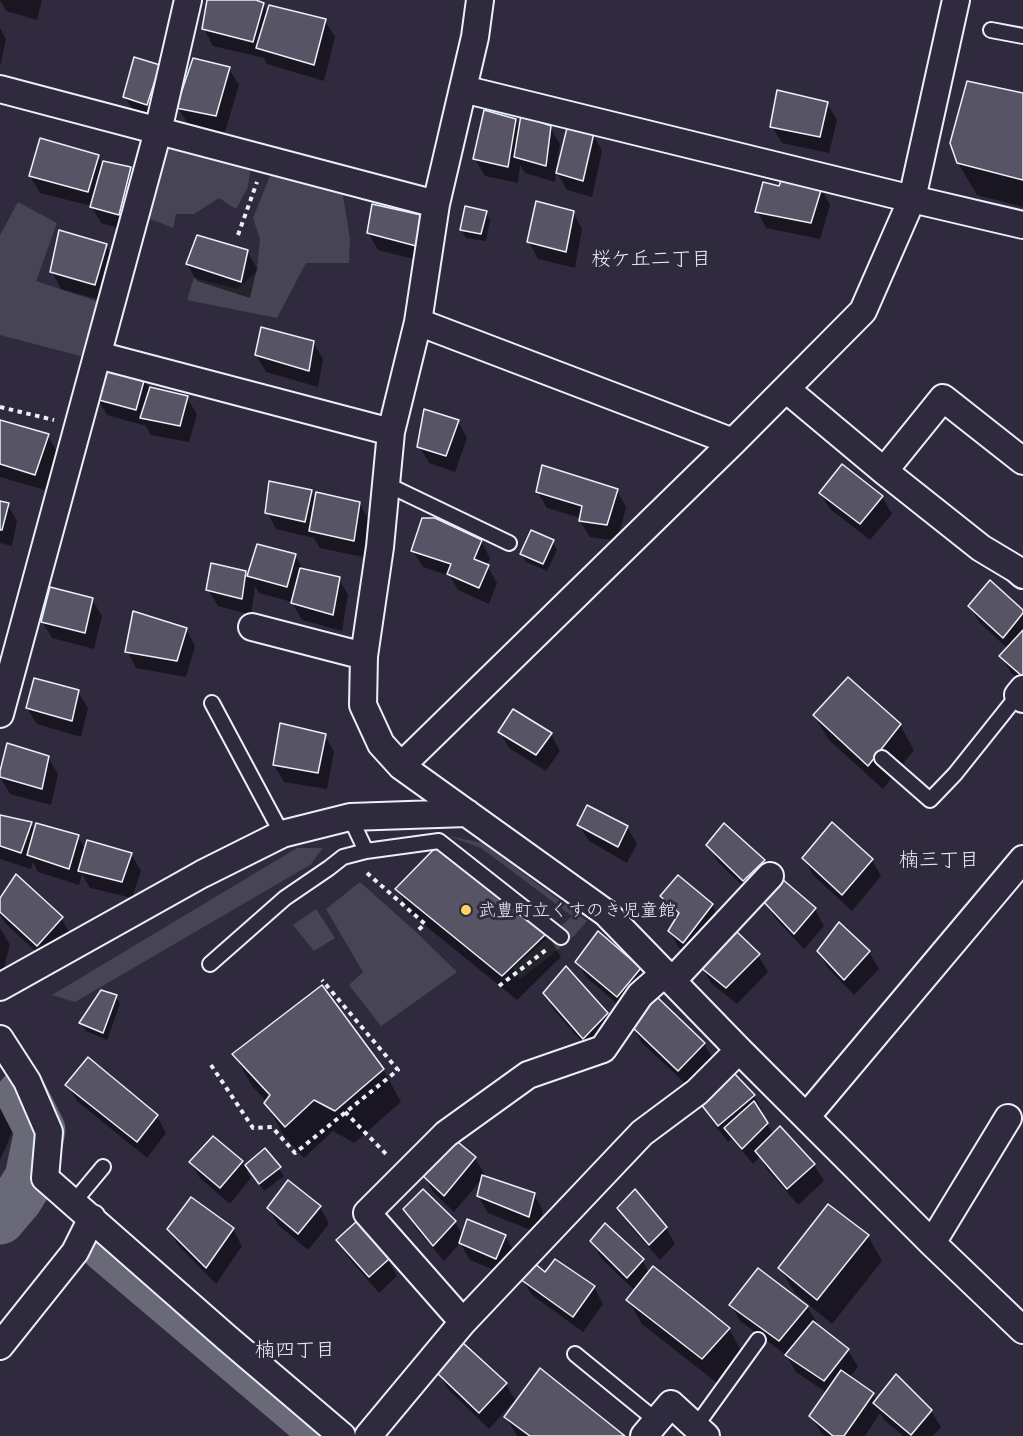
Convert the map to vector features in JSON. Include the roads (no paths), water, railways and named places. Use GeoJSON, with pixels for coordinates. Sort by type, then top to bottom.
{"type":"FeatureCollection","features":[{"type":"Feature","properties":{"kind":"street"},"geometry":{"type":"LineString","coordinates":[[0,714],[158,131],[188,0]]}},
{"type":"Feature","properties":{"kind":"street"},"geometry":{"type":"LineString","coordinates":[[480,0],[475,37],[436,204],[418,322],[391,432],[380,547],[364,656],[363,705],[381,744],[401,766],[606,913],[739,1050],[932,1243],[1023,1330]]}},
{"type":"Feature","properties":{"kind":"street"},"geometry":{"type":"LineString","coordinates":[[401,766],[863,311],[912,200],[956,0]]}},
{"type":"Feature","properties":{"kind":"street"},"geometry":{"type":"LineString","coordinates":[[0,89],[436,204]]}},
{"type":"Feature","properties":{"kind":"street"},"geometry":{"type":"LineString","coordinates":[[463,89],[912,200],[1023,225]]}},
{"type":"Feature","properties":{"kind":"street"},"geometry":{"type":"LineString","coordinates":[[418,322],[732,442]]}},
{"type":"Feature","properties":{"kind":"street"},"geometry":{"type":"LineString","coordinates":[[98,354],[391,432]]}},
{"type":"Feature","properties":{"kind":"street"},"geometry":{"type":"LineString","coordinates":[[786,389],[981,548],[1023,575]]}},
{"type":"Feature","properties":{"kind":"street"},"geometry":{"type":"LineString","coordinates":[[884,471],[943,398],[1023,461]]}},
{"type":"Feature","properties":{"kind":"street"},"geometry":{"type":"LineString","coordinates":[[252,627],[364,656]]}},
{"type":"Feature","properties":{"kind":"street"},"geometry":{"type":"LineString","coordinates":[[0,987],[202,874],[282,834],[350,818],[467,813]]}},
{"type":"Feature","properties":{"kind":"street"},"geometry":{"type":"LineString","coordinates":[[806,1117],[1023,860]]}},
{"type":"Feature","properties":{"kind":"street"},"geometry":{"type":"LineString","coordinates":[[463,1322],[367,1213],[446,1134],[528,1075],[603,1049],[640,995],[668,977],[770,876]]}},
{"type":"Feature","properties":{"kind":"street"},"geometry":{"type":"LineString","coordinates":[[0,1039],[27,1081],[49,1132],[45,1178],[342,1436]]}},
{"type":"Feature","properties":{"kind":"street"},"geometry":{"type":"LineString","coordinates":[[368,1436],[463,1322],[642,1133],[697,1092],[739,1050]]}},
{"type":"Feature","properties":{"kind":"street"},"geometry":{"type":"LineString","coordinates":[[932,1243],[1008,1118]]}},
{"type":"Feature","properties":{"kind":"street"},"geometry":{"type":"LineString","coordinates":[[0,1346],[75,1252],[82,1210]]}},
{"type":"Feature","properties":{"kind":"street"},"geometry":{"type":"LineString","coordinates":[[650,1428],[671,1404],[701,1431]]}},
{"type":"Feature","properties":{"kind":"lane"},"geometry":{"type":"LineString","coordinates":[[991,30],[1023,36]]}},
{"type":"Feature","properties":{"kind":"lane"},"geometry":{"type":"LineString","coordinates":[[386,484],[509,543]]}},
{"type":"Feature","properties":{"kind":"lane"},"geometry":{"type":"LineString","coordinates":[[882,758],[930,800],[956,774],[1021,694]]}},
{"type":"Feature","properties":{"kind":"lane"},"geometry":{"type":"LineString","coordinates":[[212,703],[282,834]]}},
{"type":"Feature","properties":{"kind":"lane"},"geometry":{"type":"LineString","coordinates":[[350,818],[366,851]]}},
{"type":"Feature","properties":{"kind":"lane"},"geometry":{"type":"LineString","coordinates":[[210,964],[285,898],[343,856],[440,841],[561,936]]}},
{"type":"Feature","properties":{"kind":"lane"},"geometry":{"type":"LineString","coordinates":[[82,1210],[103,1167]]}},
{"type":"Feature","properties":{"kind":"lane"},"geometry":{"type":"LineString","coordinates":[[701,1431],[758,1340]]}},
{"type":"Feature","properties":{"kind":"lane"},"geometry":{"type":"LineString","coordinates":[[575,1354],[650,1428]]}},
{"type":"Feature","properties":{"kind":"waterway"},"geometry":{"type":"LineString","coordinates":[[0,1219],[17,1199],[30,1178],[40,1130],[22,1095]]}},
{"type":"Feature","properties":{"kind":"waterway"},"geometry":{"type":"LineString","coordinates":[[98,1254],[313,1436]]}},
{"type":"Feature","properties":{"kind":"place","name":"武豊町立くすのき児童館"},"geometry":{"type":"Point","coordinates":[466,910]}},
{"type":"Feature","properties":{"kind":"district","name":"桜ケ丘二丁目"},"geometry":{"type":"Point","coordinates":[651,259]}},
{"type":"Feature","properties":{"kind":"district","name":"楠三丁目"},"geometry":{"type":"Point","coordinates":[939,860]}},
{"type":"Feature","properties":{"kind":"district","name":"楠四丁目"},"geometry":{"type":"Point","coordinates":[295,1350]}}]}
